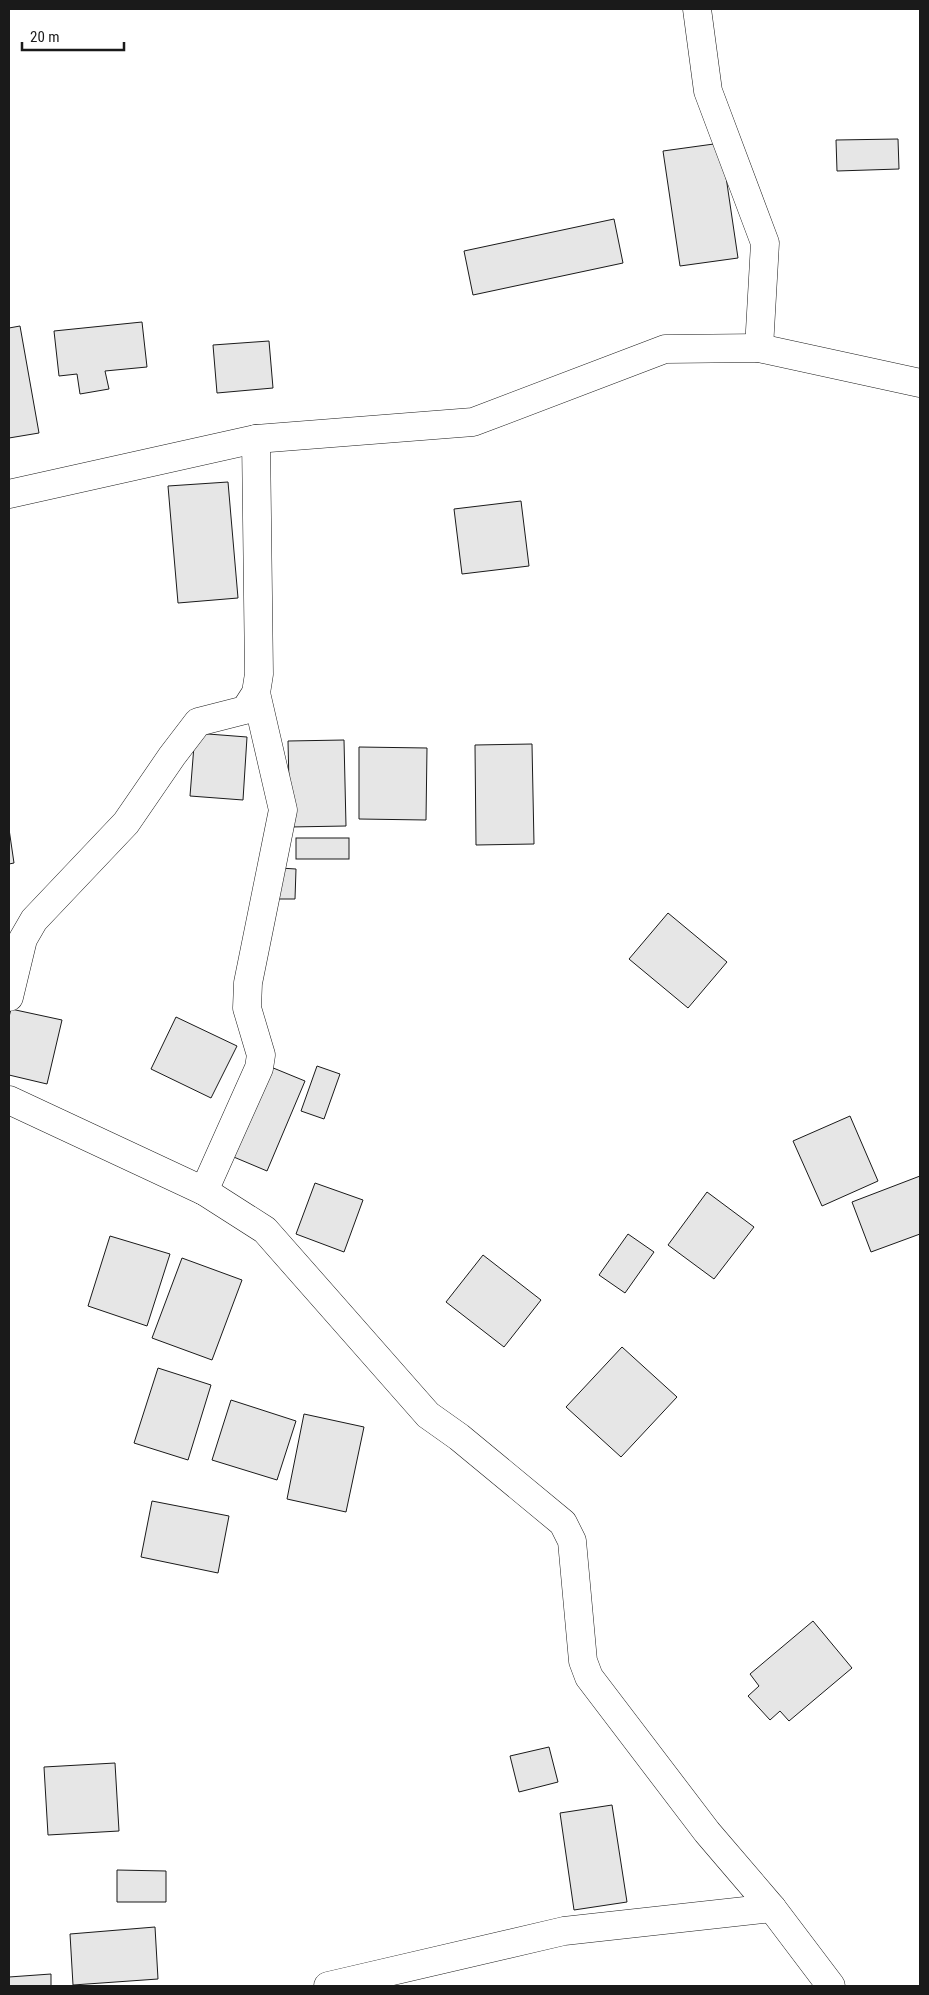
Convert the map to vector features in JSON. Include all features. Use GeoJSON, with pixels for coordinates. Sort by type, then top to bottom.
{"type":"FeatureCollection","features":[{"type":"Feature","properties":{"kind":"street"},"geometry":{"type":"LineString","coordinates":[[697,9],[708,91],[765,244],[759,348]]}},
{"type":"Feature","properties":{"kind":"street"},"geometry":{"type":"LineString","coordinates":[[9,494],[256,439],[472,422],[665,349],[759,348],[920,383]]}},
{"type":"Feature","properties":{"kind":"street"},"geometry":{"type":"LineString","coordinates":[[204,1191],[259,1068],[261,1055],[247,1008],[248,983],[283,810],[256,693],[258,664],[256,439]]}},
{"type":"Feature","properties":{"kind":"street"},"geometry":{"type":"LineString","coordinates":[[9,997],[24,939],[34,920],[126,823],[198,722],[245,710],[256,693]]}},
{"type":"Feature","properties":{"kind":"street"},"geometry":{"type":"LineString","coordinates":[[9,1100],[204,1191],[265,1230],[428,1415],[459,1437],[563,1524],[572,1541],[583,1661],[589,1677],[708,1832],[772,1908],[832,1986]]}},
{"type":"Feature","properties":{"kind":"street"},"geometry":{"type":"LineString","coordinates":[[328,1986],[564,1931],[772,1908]]}},
{"type":"Feature","properties":{"kind":"building"},"geometry":{"type":"Polygon","coordinates":[[[898,139],[899,169],[837,171],[836,140],[898,139]]]}},
{"type":"Feature","properties":{"kind":"building"},"geometry":{"type":"Polygon","coordinates":[[[721,143],[738,258],[680,266],[663,151],[721,143]]]}},
{"type":"Feature","properties":{"kind":"building"},"geometry":{"type":"Polygon","coordinates":[[[614,219],[623,263],[473,295],[464,251],[614,219]]]}},
{"type":"Feature","properties":{"kind":"building"},"geometry":{"type":"Polygon","coordinates":[[[142,322],[147,367],[105,371],[109,389],[80,394],[77,374],[59,376],[54,331],[142,322]]]}},
{"type":"Feature","properties":{"kind":"building"},"geometry":{"type":"Polygon","coordinates":[[[20,326],[39,433],[9,438],[9,328],[20,326]]]}},
{"type":"Feature","properties":{"kind":"building"},"geometry":{"type":"Polygon","coordinates":[[[269,341],[273,388],[217,393],[213,345],[269,341]]]}},
{"type":"Feature","properties":{"kind":"building"},"geometry":{"type":"Polygon","coordinates":[[[228,482],[238,598],[178,603],[168,486],[228,482]]]}},
{"type":"Feature","properties":{"kind":"building"},"geometry":{"type":"Polygon","coordinates":[[[521,501],[529,566],[462,574],[454,509],[521,501]]]}},
{"type":"Feature","properties":{"kind":"building"},"geometry":{"type":"Polygon","coordinates":[[[195,733],[247,737],[243,800],[190,796],[195,733]]]}},
{"type":"Feature","properties":{"kind":"building"},"geometry":{"type":"Polygon","coordinates":[[[344,740],[346,826],[290,827],[288,741],[344,740]]]}},
{"type":"Feature","properties":{"kind":"building"},"geometry":{"type":"Polygon","coordinates":[[[532,744],[534,844],[476,845],[475,745],[532,744]]]}},
{"type":"Feature","properties":{"kind":"building"},"geometry":{"type":"Polygon","coordinates":[[[359,747],[427,748],[426,820],[359,819],[359,747]]]}},
{"type":"Feature","properties":{"kind":"building"},"geometry":{"type":"Polygon","coordinates":[[[9,829],[14,863],[9,864],[9,829]]]}},
{"type":"Feature","properties":{"kind":"building"},"geometry":{"type":"Polygon","coordinates":[[[296,838],[349,838],[349,859],[296,859],[296,838]]]}},
{"type":"Feature","properties":{"kind":"building"},"geometry":{"type":"Polygon","coordinates":[[[280,868],[296,869],[295,899],[279,899],[280,868]]]}},
{"type":"Feature","properties":{"kind":"building"},"geometry":{"type":"Polygon","coordinates":[[[668,913],[727,962],[688,1008],[629,959],[668,913]]]}},
{"type":"Feature","properties":{"kind":"building"},"geometry":{"type":"Polygon","coordinates":[[[11,1009],[62,1020],[47,1084],[9,1075],[9,1017],[11,1009]]]}},
{"type":"Feature","properties":{"kind":"building"},"geometry":{"type":"Polygon","coordinates":[[[176,1017],[237,1046],[211,1098],[151,1069],[176,1017]]]}},
{"type":"Feature","properties":{"kind":"building"},"geometry":{"type":"Polygon","coordinates":[[[266,1065],[305,1081],[267,1171],[229,1155],[266,1065]]]}},
{"type":"Feature","properties":{"kind":"building"},"geometry":{"type":"Polygon","coordinates":[[[317,1066],[340,1074],[324,1119],[301,1111],[317,1066]]]}},
{"type":"Feature","properties":{"kind":"building"},"geometry":{"type":"Polygon","coordinates":[[[850,1116],[878,1181],[822,1206],[793,1141],[850,1116]]]}},
{"type":"Feature","properties":{"kind":"building"},"geometry":{"type":"Polygon","coordinates":[[[920,1176],[920,1234],[871,1252],[852,1202],[920,1176]]]}},
{"type":"Feature","properties":{"kind":"building"},"geometry":{"type":"Polygon","coordinates":[[[315,1183],[363,1200],[344,1252],[296,1234],[315,1183]]]}},
{"type":"Feature","properties":{"kind":"building"},"geometry":{"type":"Polygon","coordinates":[[[707,1192],[754,1227],[714,1279],[668,1245],[707,1192]]]}},
{"type":"Feature","properties":{"kind":"building"},"geometry":{"type":"Polygon","coordinates":[[[628,1234],[654,1252],[625,1293],[599,1275],[628,1234]]]}},
{"type":"Feature","properties":{"kind":"building"},"geometry":{"type":"Polygon","coordinates":[[[110,1236],[170,1254],[147,1326],[88,1306],[110,1236]]]}},
{"type":"Feature","properties":{"kind":"building"},"geometry":{"type":"Polygon","coordinates":[[[483,1255],[541,1300],[504,1347],[446,1302],[483,1255]]]}},
{"type":"Feature","properties":{"kind":"building"},"geometry":{"type":"Polygon","coordinates":[[[182,1258],[242,1280],[212,1360],[152,1338],[182,1258]]]}},
{"type":"Feature","properties":{"kind":"building"},"geometry":{"type":"Polygon","coordinates":[[[622,1347],[677,1397],[621,1457],[566,1407],[622,1347]]]}},
{"type":"Feature","properties":{"kind":"building"},"geometry":{"type":"Polygon","coordinates":[[[158,1368],[211,1385],[188,1460],[134,1443],[158,1368]]]}},
{"type":"Feature","properties":{"kind":"building"},"geometry":{"type":"Polygon","coordinates":[[[231,1400],[296,1421],[277,1480],[212,1460],[231,1400]]]}},
{"type":"Feature","properties":{"kind":"building"},"geometry":{"type":"Polygon","coordinates":[[[304,1414],[364,1427],[346,1512],[287,1499],[304,1414]]]}},
{"type":"Feature","properties":{"kind":"building"},"geometry":{"type":"Polygon","coordinates":[[[152,1501],[229,1516],[218,1573],[141,1557],[152,1501]]]}},
{"type":"Feature","properties":{"kind":"building"},"geometry":{"type":"Polygon","coordinates":[[[813,1621],[852,1668],[789,1721],[780,1711],[770,1720],[748,1696],[759,1686],[750,1674],[813,1621]]]}},
{"type":"Feature","properties":{"kind":"building"},"geometry":{"type":"Polygon","coordinates":[[[549,1747],[558,1782],[519,1792],[510,1756],[549,1747]]]}},
{"type":"Feature","properties":{"kind":"building"},"geometry":{"type":"Polygon","coordinates":[[[115,1763],[119,1831],[48,1835],[44,1767],[115,1763]]]}},
{"type":"Feature","properties":{"kind":"building"},"geometry":{"type":"Polygon","coordinates":[[[612,1805],[627,1902],[574,1910],[560,1813],[612,1805]]]}},
{"type":"Feature","properties":{"kind":"building"},"geometry":{"type":"Polygon","coordinates":[[[117,1870],[166,1871],[166,1902],[117,1902],[117,1870]]]}},
{"type":"Feature","properties":{"kind":"building"},"geometry":{"type":"Polygon","coordinates":[[[155,1927],[158,1979],[73,1985],[70,1934],[155,1927]]]}},
{"type":"Feature","properties":{"kind":"building"},"geometry":{"type":"Polygon","coordinates":[[[51,1974],[51,1986],[9,1986],[9,1977],[51,1974]]]}}]}
